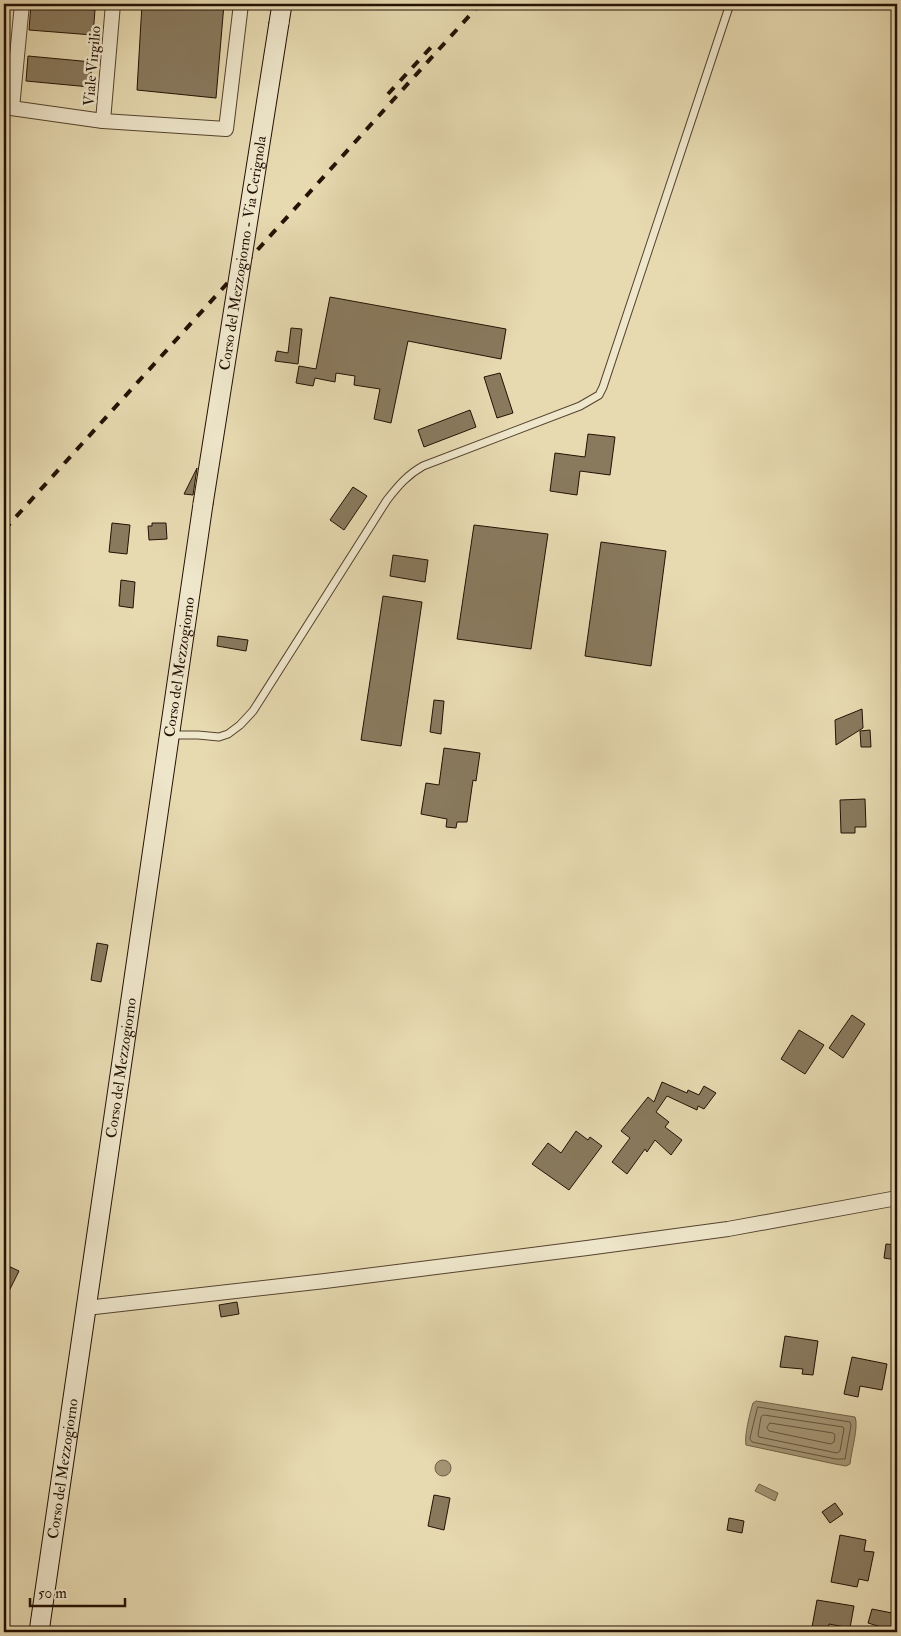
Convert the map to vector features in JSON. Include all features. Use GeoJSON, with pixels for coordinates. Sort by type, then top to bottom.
{"type":"FeatureCollection","features":[{"type":"Feature","properties":{"kind":"main road","name":"Corso del Mezzogiorno - Via Cerignola"},"geometry":{"type":"LineString","coordinates":[[203,504],[282,4]]}},
{"type":"Feature","properties":{"kind":"main road","name":"Corso del Mezzogiorno"},"geometry":{"type":"LineString","coordinates":[[39,1632],[203,504]]}},
{"type":"Feature","properties":{"kind":"street"},"geometry":{"type":"LineString","coordinates":[[8,107],[22,4]]}},
{"type":"Feature","properties":{"kind":"street","name":"Viale Virgilio"},"geometry":{"type":"LineString","coordinates":[[8,107],[103,121],[113,4]]}},
{"type":"Feature","properties":{"kind":"street"},"geometry":{"type":"LineString","coordinates":[[103,121],[226,129],[241,4]]}},
{"type":"Feature","properties":{"kind":"street"},"geometry":{"type":"LineString","coordinates":[[86,1308],[325,1281],[587,1248],[728,1228],[897,1198]]}},
{"type":"Feature","properties":{"kind":"lane"},"geometry":{"type":"LineString","coordinates":[[170,734],[219,737],[228,734],[240,725],[258,702],[387,500],[410,473],[423,466],[580,406],[599,395],[604,387],[730,4]]}},
{"type":"Feature","properties":{"kind":"water"},"geometry":{"type":"Polygon","coordinates":[[[756,1401],[855,1417],[855,1433],[850,1464],[846,1466],[835,1464],[746,1445],[749,1418],[753,1403],[756,1401]]]}},
{"type":"Feature","properties":{"kind":"water"},"geometry":{"type":"Polygon","coordinates":[[[443,1460],[449,1462],[451,1468],[449,1474],[443,1476],[437,1474],[435,1468],[437,1462],[443,1460]]]}},
{"type":"Feature","properties":{"kind":"water"},"geometry":{"type":"Polygon","coordinates":[[[759,1484],[778,1493],[775,1501],[755,1491],[759,1484]]]}},
{"type":"Feature","properties":{"kind":"building"},"geometry":{"type":"Polygon","coordinates":[[[31,4],[95,10],[93,35],[29,30],[31,4]]]}},
{"type":"Feature","properties":{"kind":"building"},"geometry":{"type":"Polygon","coordinates":[[[142,4],[224,4],[216,98],[137,90],[142,4]]]}},
{"type":"Feature","properties":{"kind":"building"},"geometry":{"type":"Polygon","coordinates":[[[28,56],[92,62],[90,87],[26,81],[28,56]]]}},
{"type":"Feature","properties":{"kind":"building"},"geometry":{"type":"Polygon","coordinates":[[[330,297],[506,329],[501,359],[408,341],[391,423],[374,419],[380,389],[354,385],[355,376],[336,373],[335,382],[315,378],[313,386],[296,383],[299,366],[316,369],[330,297]]]}},
{"type":"Feature","properties":{"kind":"building"},"geometry":{"type":"Polygon","coordinates":[[[291,328],[302,329],[298,364],[275,361],[277,351],[288,353],[291,328]]]}},
{"type":"Feature","properties":{"kind":"building"},"geometry":{"type":"Polygon","coordinates":[[[500,373],[513,413],[497,418],[484,377],[500,373]]]}},
{"type":"Feature","properties":{"kind":"building"},"geometry":{"type":"Polygon","coordinates":[[[470,410],[476,427],[424,447],[418,430],[470,410]]]}},
{"type":"Feature","properties":{"kind":"building"},"geometry":{"type":"Polygon","coordinates":[[[588,434],[615,437],[610,475],[580,471],[577,495],[550,491],[555,453],[585,457],[588,434]]]}},
{"type":"Feature","properties":{"kind":"building"},"geometry":{"type":"Polygon","coordinates":[[[197,468],[193,495],[184,494],[197,468]]]}},
{"type":"Feature","properties":{"kind":"building"},"geometry":{"type":"Polygon","coordinates":[[[353,487],[367,496],[344,530],[330,520],[353,487]]]}},
{"type":"Feature","properties":{"kind":"building"},"geometry":{"type":"Polygon","coordinates":[[[112,523],[130,525],[127,554],[109,552],[112,523]]]}},
{"type":"Feature","properties":{"kind":"building"},"geometry":{"type":"Polygon","coordinates":[[[152,523],[166,523],[167,539],[149,540],[148,526],[152,526],[152,523]]]}},
{"type":"Feature","properties":{"kind":"building"},"geometry":{"type":"Polygon","coordinates":[[[474,525],[548,534],[531,649],[457,639],[474,525]]]}},
{"type":"Feature","properties":{"kind":"building"},"geometry":{"type":"Polygon","coordinates":[[[601,542],[666,551],[651,666],[585,656],[601,542]]]}},
{"type":"Feature","properties":{"kind":"building"},"geometry":{"type":"Polygon","coordinates":[[[393,555],[428,560],[425,582],[390,576],[393,555]]]}},
{"type":"Feature","properties":{"kind":"building"},"geometry":{"type":"Polygon","coordinates":[[[121,580],[135,582],[133,608],[119,606],[121,580]]]}},
{"type":"Feature","properties":{"kind":"building"},"geometry":{"type":"Polygon","coordinates":[[[383,596],[422,602],[401,746],[361,740],[383,596]]]}},
{"type":"Feature","properties":{"kind":"building"},"geometry":{"type":"Polygon","coordinates":[[[218,636],[248,640],[246,651],[217,646],[218,636]]]}},
{"type":"Feature","properties":{"kind":"building"},"geometry":{"type":"Polygon","coordinates":[[[434,700],[444,701],[441,734],[430,732],[434,700]]]}},
{"type":"Feature","properties":{"kind":"building"},"geometry":{"type":"Polygon","coordinates":[[[862,709],[863,728],[836,745],[835,720],[862,709]]]}},
{"type":"Feature","properties":{"kind":"building"},"geometry":{"type":"Polygon","coordinates":[[[870,730],[871,747],[861,747],[860,731],[870,730]]]}},
{"type":"Feature","properties":{"kind":"building"},"geometry":{"type":"Polygon","coordinates":[[[444,748],[480,753],[476,781],[473,780],[467,822],[457,822],[456,828],[446,827],[447,819],[421,814],[426,783],[439,785],[444,748]]]}},
{"type":"Feature","properties":{"kind":"building"},"geometry":{"type":"Polygon","coordinates":[[[865,799],[866,827],[855,827],[855,833],[841,833],[840,800],[865,799]]]}},
{"type":"Feature","properties":{"kind":"building"},"geometry":{"type":"Polygon","coordinates":[[[97,943],[108,945],[101,982],[91,980],[97,943]]]}},
{"type":"Feature","properties":{"kind":"building"},"geometry":{"type":"Polygon","coordinates":[[[852,1015],[865,1024],[843,1058],[829,1048],[852,1015]]]}},
{"type":"Feature","properties":{"kind":"building"},"geometry":{"type":"Polygon","coordinates":[[[799,1030],[824,1045],[805,1074],[781,1059],[799,1030]]]}},
{"type":"Feature","properties":{"kind":"building"},"geometry":{"type":"Polygon","coordinates":[[[662,1082],[687,1093],[688,1090],[699,1095],[704,1086],[716,1093],[704,1109],[698,1106],[697,1110],[667,1096],[656,1112],[669,1122],[665,1127],[682,1140],[671,1155],[655,1140],[647,1152],[645,1149],[627,1174],[612,1162],[630,1138],[621,1131],[648,1097],[654,1102],[662,1082]]]}},
{"type":"Feature","properties":{"kind":"building"},"geometry":{"type":"Polygon","coordinates":[[[576,1131],[588,1140],[590,1137],[602,1146],[569,1190],[532,1164],[548,1143],[561,1153],[576,1131]]]}},
{"type":"Feature","properties":{"kind":"building"},"geometry":{"type":"Polygon","coordinates":[[[886,1244],[897,1245],[897,1260],[884,1258],[886,1244]]]}},
{"type":"Feature","properties":{"kind":"building"},"geometry":{"type":"Polygon","coordinates":[[[4,1264],[19,1271],[4,1301],[4,1264]]]}},
{"type":"Feature","properties":{"kind":"building"},"geometry":{"type":"Polygon","coordinates":[[[237,1302],[239,1314],[221,1317],[219,1305],[237,1302]]]}},
{"type":"Feature","properties":{"kind":"building"},"geometry":{"type":"Polygon","coordinates":[[[785,1336],[818,1341],[813,1375],[802,1374],[803,1369],[780,1367],[785,1336]]]}},
{"type":"Feature","properties":{"kind":"building"},"geometry":{"type":"Polygon","coordinates":[[[852,1357],[887,1364],[882,1390],[860,1386],[858,1397],[844,1394],[852,1357]]]}},
{"type":"Feature","properties":{"kind":"building"},"geometry":{"type":"Polygon","coordinates":[[[434,1495],[450,1498],[444,1530],[428,1526],[434,1495]]]}},
{"type":"Feature","properties":{"kind":"building"},"geometry":{"type":"Polygon","coordinates":[[[835,1503],[843,1514],[830,1523],[822,1512],[835,1503]]]}},
{"type":"Feature","properties":{"kind":"building"},"geometry":{"type":"Polygon","coordinates":[[[729,1518],[744,1521],[742,1533],[727,1530],[729,1518]]]}},
{"type":"Feature","properties":{"kind":"building"},"geometry":{"type":"Polygon","coordinates":[[[840,1535],[866,1540],[864,1551],[874,1552],[868,1581],[859,1579],[857,1587],[831,1582],[840,1535]]]}},
{"type":"Feature","properties":{"kind":"building"},"geometry":{"type":"Polygon","coordinates":[[[817,1600],[854,1606],[850,1628],[829,1624],[828,1630],[812,1627],[817,1600]]]}},
{"type":"Feature","properties":{"kind":"building"},"geometry":{"type":"Polygon","coordinates":[[[872,1609],[897,1614],[894,1631],[868,1623],[872,1609]]]}},
{"type":"Feature","properties":{"kind":"railway"},"geometry":{"type":"LineString","coordinates":[[4,530],[480,4]]}},
{"type":"Feature","properties":{"kind":"railway"},"geometry":{"type":"LineString","coordinates":[[388,94],[434,44]]}}]}
